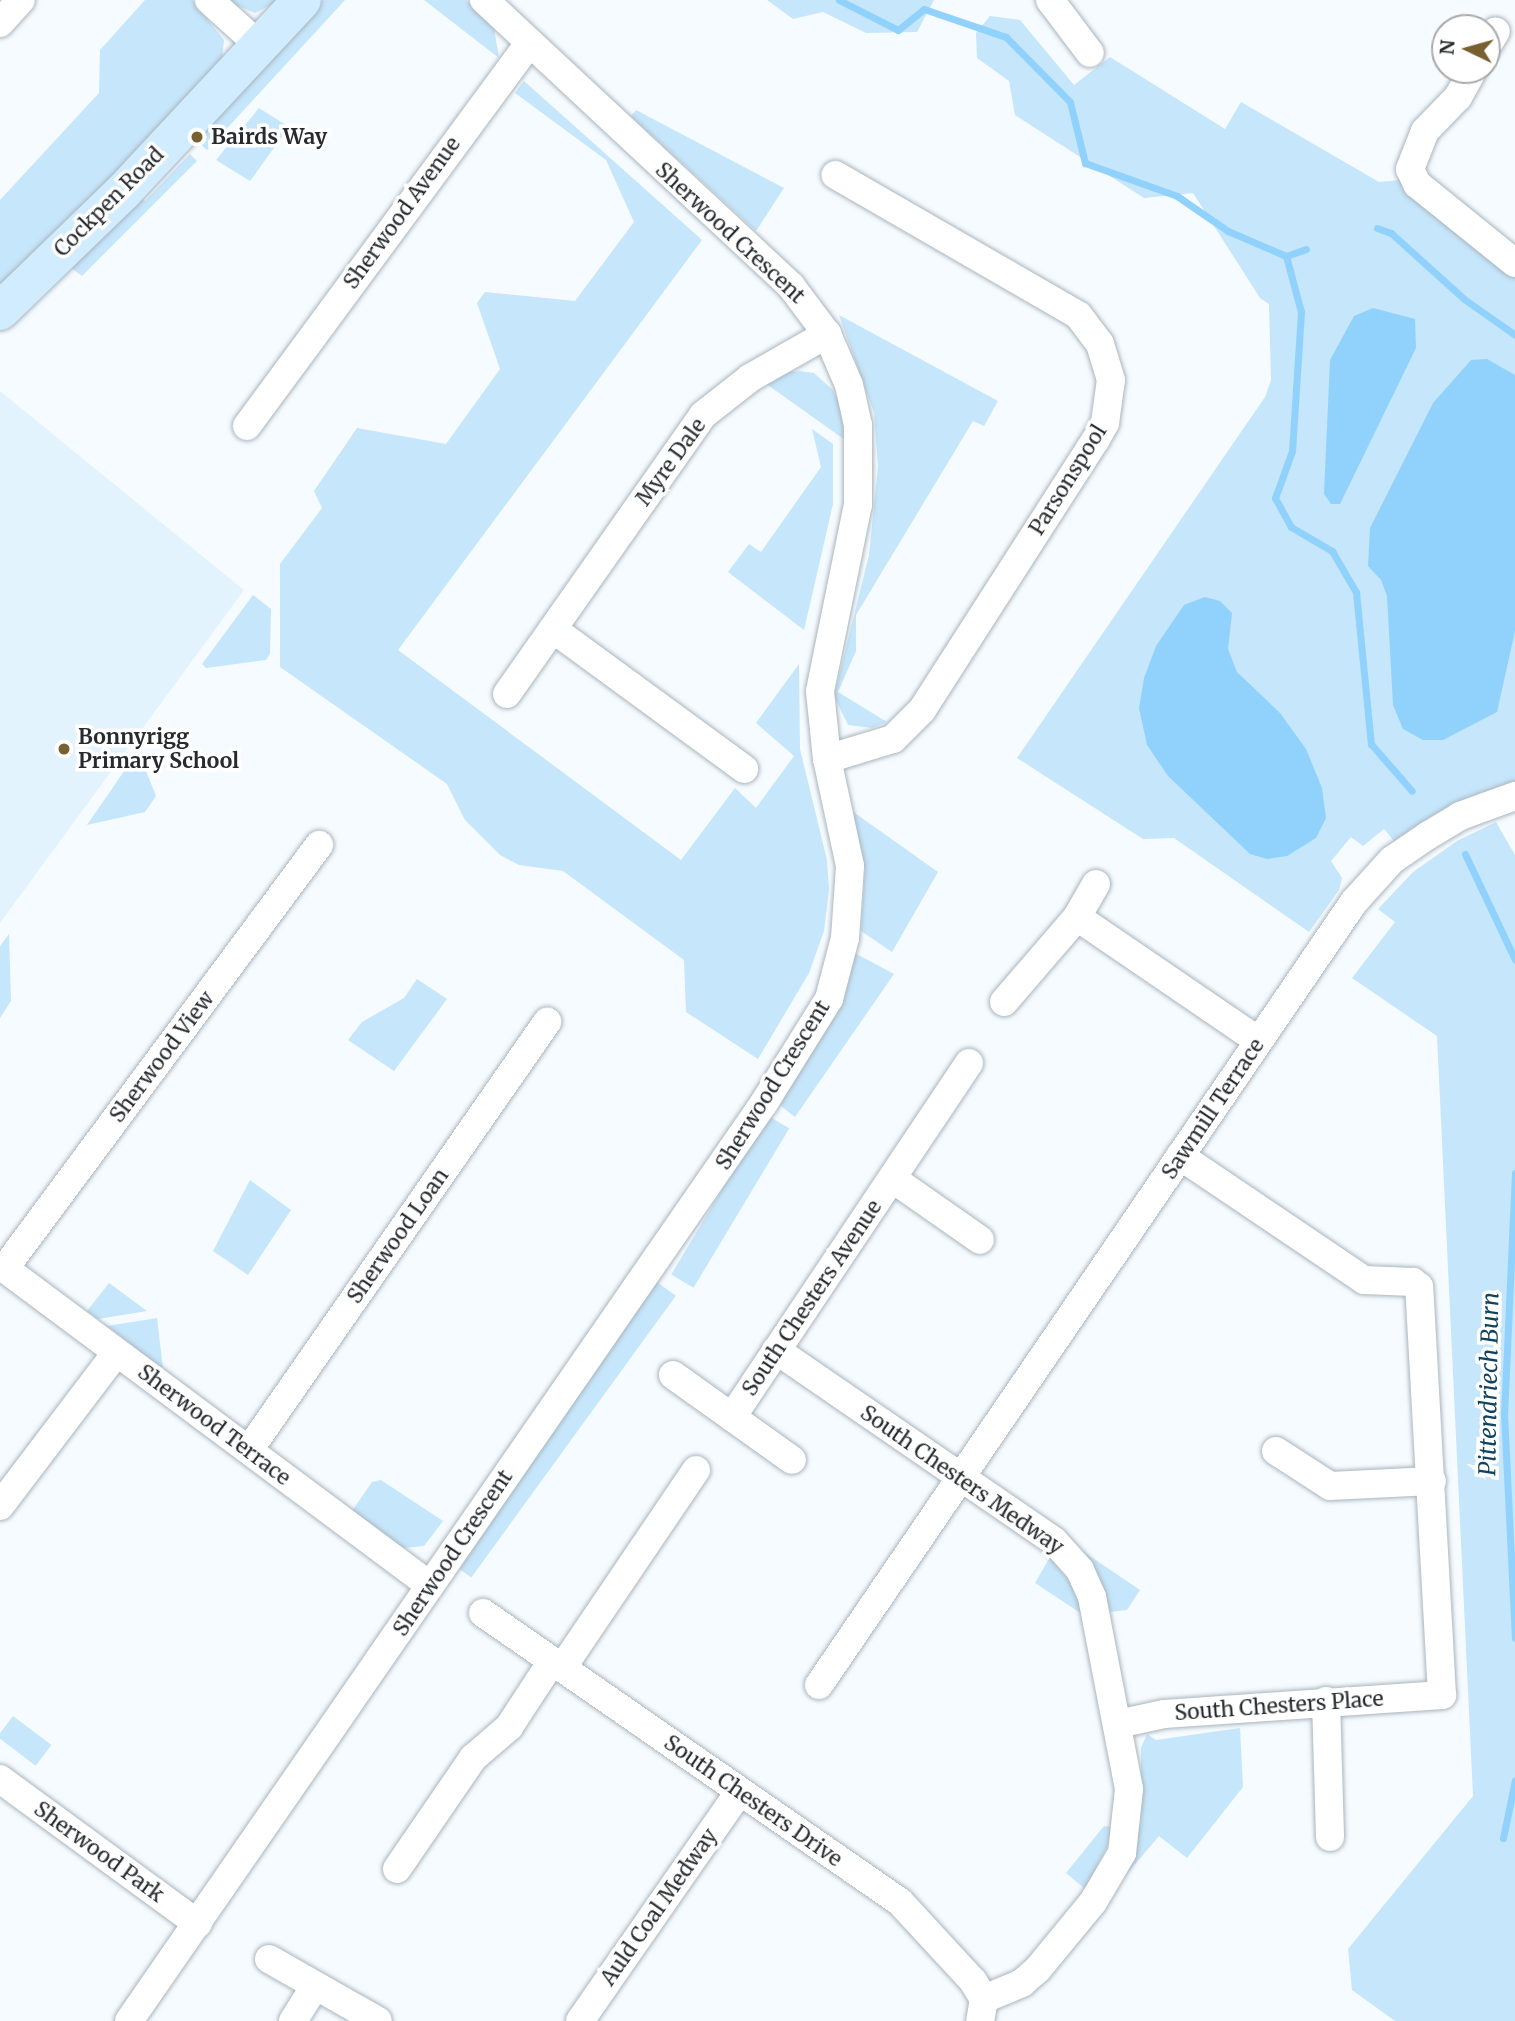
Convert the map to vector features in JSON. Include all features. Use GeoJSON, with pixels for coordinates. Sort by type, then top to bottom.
{"type":"FeatureCollection","features":[{"type":"Feature","properties":{"kind":"main road","name":"Cockpen Road"},"geometry":{"type":"LineString","coordinates":[[0,311],[123,192],[302,0]]}},
{"type":"Feature","properties":{"kind":"street"},"geometry":{"type":"LineString","coordinates":[[0,23],[20,0]]}},
{"type":"Feature","properties":{"kind":"street"},"geometry":{"type":"LineString","coordinates":[[209,0],[260,46]]}},
{"type":"Feature","properties":{"kind":"street"},"geometry":{"type":"LineString","coordinates":[[1058,2],[1090,53]]}},
{"type":"Feature","properties":{"kind":"street","name":"Sherwood Crescent"},"geometry":{"type":"LineString","coordinates":[[129,2021],[198,1924],[428,1584],[652,1269],[829,999],[845,938],[850,866],[827,759],[820,691],[853,540],[859,457],[849,385],[827,334],[773,268],[529,43],[496,4]]}},
{"type":"Feature","properties":{"kind":"street","name":"Sherwood Avenue"},"geometry":{"type":"LineString","coordinates":[[247,426],[284,389],[529,43]]}},
{"type":"Feature","properties":{"kind":"street"},"geometry":{"type":"LineString","coordinates":[[1465,84],[1458,97],[1425,131],[1410,169],[1417,184],[1515,263]]}},
{"type":"Feature","properties":{"kind":"street","name":"Parsonspool"},"geometry":{"type":"LineString","coordinates":[[827,759],[893,738],[922,710],[1095,441],[1105,423],[1111,380],[1100,344],[1078,315],[836,175]]}},
{"type":"Feature","properties":{"kind":"street","name":"Myre Dale"},"geometry":{"type":"LineString","coordinates":[[507,694],[703,415],[750,378],[827,334]]}},
{"type":"Feature","properties":{"kind":"street"},"geometry":{"type":"LineString","coordinates":[[553,629],[744,769]]}},
{"type":"Feature","properties":{"kind":"street","name":"Sawmill Terrace"},"geometry":{"type":"LineString","coordinates":[[819,1685],[1354,902],[1392,860],[1460,816],[1515,796]]}},
{"type":"Feature","properties":{"kind":"street","name":"Sherwood View"},"geometry":{"type":"LineString","coordinates":[[2,1267],[319,845]]}},
{"type":"Feature","properties":{"kind":"street"},"geometry":{"type":"LineString","coordinates":[[1004,1002],[1077,917],[1096,884]]}},
{"type":"Feature","properties":{"kind":"street"},"geometry":{"type":"LineString","coordinates":[[1077,917],[1259,1041]]}},
{"type":"Feature","properties":{"kind":"street","name":"Sherwood Loan"},"geometry":{"type":"LineString","coordinates":[[249,1450],[547,1022]]}},
{"type":"Feature","properties":{"kind":"street","name":"South Chesters Avenue"},"geometry":{"type":"LineString","coordinates":[[732,1418],[969,1063]]}},
{"type":"Feature","properties":{"kind":"street"},"geometry":{"type":"LineString","coordinates":[[1180,1156],[1364,1280],[1413,1282],[1419,1287],[1432,1481],[1329,1486],[1276,1451]]}},
{"type":"Feature","properties":{"kind":"street","name":"South Chesters Avenue"},"geometry":{"type":"LineString","coordinates":[[893,1179],[980,1240]]}},
{"type":"Feature","properties":{"kind":"street","name":"Sherwood Terrace"},"geometry":{"type":"LineString","coordinates":[[2,1267],[428,1584]]}},
{"type":"Feature","properties":{"kind":"street","name":"South Chesters Medway"},"geometry":{"type":"LineString","coordinates":[[776,1350],[1054,1541],[1080,1570],[1101,1632],[1129,1790],[1122,1853],[1093,1902],[1038,1969],[982,2010]]}},
{"type":"Feature","properties":{"kind":"street"},"geometry":{"type":"LineString","coordinates":[[0,1506],[116,1353]]}},
{"type":"Feature","properties":{"kind":"street","name":"South Chesters Avenue"},"geometry":{"type":"LineString","coordinates":[[673,1375],[792,1460]]}},
{"type":"Feature","properties":{"kind":"street"},"geometry":{"type":"LineString","coordinates":[[397,1869],[473,1758],[509,1727],[557,1665],[696,1470]]}},
{"type":"Feature","properties":{"kind":"street","name":"South Chesters Place"},"geometry":{"type":"LineString","coordinates":[[1118,1724],[1164,1714],[1442,1695],[1432,1481]]}},
{"type":"Feature","properties":{"kind":"street","name":"South Chesters Drive"},"geometry":{"type":"LineString","coordinates":[[483,1613],[900,1902],[953,1956],[982,2010]]}},
{"type":"Feature","properties":{"kind":"street"},"geometry":{"type":"LineString","coordinates":[[1326,1701],[1330,1837]]}},
{"type":"Feature","properties":{"kind":"street","name":"Sherwood Park"},"geometry":{"type":"LineString","coordinates":[[0,1779],[198,1924]]}},
{"type":"Feature","properties":{"kind":"street","name":"Auld Coal Medway"},"geometry":{"type":"LineString","coordinates":[[593,2016],[739,1792]]}},
{"type":"Feature","properties":{"kind":"street"},"geometry":{"type":"LineString","coordinates":[[269,1959],[378,2021]]}},
{"type":"Feature","properties":{"kind":"street"},"geometry":{"type":"LineString","coordinates":[[293,2021],[315,1986]]}},
{"type":"Feature","properties":{"kind":"shaded area"},"geometry":{"type":"Polygon","coordinates":[[[145,0],[192,0],[224,40],[221,69],[0,288],[0,200],[99,93],[100,50],[145,0]]]}},
{"type":"Feature","properties":{"kind":"shaded area"},"geometry":{"type":"Polygon","coordinates":[[[223,0],[281,0],[255,13],[223,0]]]}},
{"type":"Feature","properties":{"kind":"shaded area"},"geometry":{"type":"Polygon","coordinates":[[[323,0],[345,0],[207,150],[200,144],[207,137],[201,132],[323,0]]]}},
{"type":"Feature","properties":{"kind":"shaded area"},"geometry":{"type":"Polygon","coordinates":[[[424,0],[466,0],[494,28],[499,58],[424,0]]]}},
{"type":"Feature","properties":{"kind":"shaded area"},"geometry":{"type":"Polygon","coordinates":[[[767,0],[934,0],[917,32],[866,33],[823,12],[793,19],[767,0]]]}},
{"type":"Feature","properties":{"kind":"shaded area"},"geometry":{"type":"Polygon","coordinates":[[[990,16],[1020,20],[1074,85],[1110,57],[1225,129],[1241,102],[1379,182],[1401,180],[1515,277],[1515,781],[1471,796],[1395,842],[1384,829],[1363,846],[1351,837],[1331,861],[1342,878],[1339,890],[1309,932],[1174,838],[1143,839],[1017,758],[1265,397],[1271,380],[1269,304],[1260,298],[1193,193],[1144,198],[1015,115],[1009,81],[977,58],[976,33],[990,16]]]}},
{"type":"Feature","properties":{"kind":"shaded area"},"geometry":{"type":"Polygon","coordinates":[[[524,81],[702,240],[398,650],[681,860],[735,788],[756,808],[794,756],[756,723],[799,664],[800,749],[827,860],[829,889],[824,931],[809,973],[758,1059],[686,1012],[684,960],[563,871],[519,865],[500,855],[465,820],[447,784],[280,667],[280,564],[322,508],[314,491],[357,428],[446,444],[500,369],[477,303],[485,292],[575,301],[634,222],[606,160],[515,93],[524,81]]]}},
{"type":"Feature","properties":{"kind":"shaded area"},"geometry":{"type":"Polygon","coordinates":[[[259,108],[289,127],[250,181],[216,160],[259,108]]]}},
{"type":"Feature","properties":{"kind":"shaded area"},"geometry":{"type":"Polygon","coordinates":[[[636,110],[784,188],[756,231],[631,116],[636,110]]]}},
{"type":"Feature","properties":{"kind":"shaded area"},"geometry":{"type":"Polygon","coordinates":[[[190,154],[197,161],[82,276],[67,265],[139,195],[145,201],[190,154]]]}},
{"type":"Feature","properties":{"kind":"shaded area"},"geometry":{"type":"Polygon","coordinates":[[[839,315],[998,401],[984,426],[973,421],[856,615],[856,651],[838,692],[887,722],[872,728],[848,725],[834,696],[869,555],[878,467],[874,413],[839,315]]]}},
{"type":"Feature","properties":{"kind":"shaded area"},"geometry":{"type":"Polygon","coordinates":[[[781,373],[814,373],[833,390],[841,406],[845,440],[765,383],[781,373]]]}},
{"type":"Feature","properties":{"kind":"shaded area","name":"Bonnyrigg Primary School"},"geometry":{"type":"Polygon","coordinates":[[[0,391],[244,590],[0,923],[0,391]]]}},
{"type":"Feature","properties":{"kind":"shaded area"},"geometry":{"type":"Polygon","coordinates":[[[812,429],[833,444],[833,504],[804,630],[728,572],[749,544],[761,552],[821,467],[812,429]]]}},
{"type":"Feature","properties":{"kind":"shaded area"},"geometry":{"type":"Polygon","coordinates":[[[253,595],[271,609],[270,654],[266,660],[206,668],[202,664],[253,595]]]}},
{"type":"Feature","properties":{"kind":"shaded area"},"geometry":{"type":"Polygon","coordinates":[[[138,751],[156,796],[145,812],[87,825],[138,751]]]}},
{"type":"Feature","properties":{"kind":"shaded area"},"geometry":{"type":"Polygon","coordinates":[[[852,811],[938,872],[892,952],[861,931],[865,870],[852,811]]]}},
{"type":"Feature","properties":{"kind":"shaded area"},"geometry":{"type":"Polygon","coordinates":[[[1496,822],[1515,855],[1515,2021],[1395,2021],[1352,1990],[1348,1949],[1473,1796],[1437,1036],[1352,978],[1395,922],[1378,909],[1413,872],[1457,841],[1496,822]]]}},
{"type":"Feature","properties":{"kind":"shaded area"},"geometry":{"type":"Polygon","coordinates":[[[9,934],[11,1001],[0,1018],[0,946],[9,934]]]}},
{"type":"Feature","properties":{"kind":"shaded area"},"geometry":{"type":"Polygon","coordinates":[[[853,952],[894,974],[795,1117],[777,1103],[853,952]]]}},
{"type":"Feature","properties":{"kind":"shaded area"},"geometry":{"type":"Polygon","coordinates":[[[417,979],[447,999],[394,1071],[348,1040],[362,1022],[404,998],[417,979]]]}},
{"type":"Feature","properties":{"kind":"shaded area"},"geometry":{"type":"Polygon","coordinates":[[[767,1115],[789,1128],[693,1288],[671,1274],[767,1115]]]}},
{"type":"Feature","properties":{"kind":"shaded area"},"geometry":{"type":"Polygon","coordinates":[[[250,1180],[291,1210],[248,1275],[213,1251],[250,1180]]]}},
{"type":"Feature","properties":{"kind":"shaded area"},"geometry":{"type":"Polygon","coordinates":[[[654,1280],[676,1296],[471,1577],[449,1562],[654,1280]]]}},
{"type":"Feature","properties":{"kind":"shaded area"},"geometry":{"type":"Polygon","coordinates":[[[109,1283],[147,1311],[98,1319],[87,1311],[109,1283]]]}},
{"type":"Feature","properties":{"kind":"shaded area"},"geometry":{"type":"Polygon","coordinates":[[[157,1318],[163,1369],[107,1326],[157,1318]]]}},
{"type":"Feature","properties":{"kind":"shaded area"},"geometry":{"type":"Polygon","coordinates":[[[381,1480],[443,1521],[424,1546],[404,1548],[352,1511],[372,1482],[381,1480]]]}},
{"type":"Feature","properties":{"kind":"shaded area"},"geometry":{"type":"Polygon","coordinates":[[[1081,1550],[1140,1590],[1127,1610],[1110,1612],[1103,1588],[1081,1550]]]}},
{"type":"Feature","properties":{"kind":"shaded area"},"geometry":{"type":"Polygon","coordinates":[[[1050,1557],[1077,1591],[1082,1614],[1035,1583],[1050,1557]]]}},
{"type":"Feature","properties":{"kind":"shaded area"},"geometry":{"type":"Polygon","coordinates":[[[13,1716],[51,1745],[36,1766],[0,1739],[0,1733],[13,1716]]]}},
{"type":"Feature","properties":{"kind":"shaded area"},"geometry":{"type":"Polygon","coordinates":[[[1240,1728],[1243,1787],[1187,1858],[1159,1836],[1120,1882],[1141,1821],[1141,1748],[1147,1734],[1156,1740],[1240,1728]]]}},
{"type":"Feature","properties":{"kind":"shaded area"},"geometry":{"type":"Polygon","coordinates":[[[1104,1826],[1112,1827],[1107,1847],[1085,1889],[1066,1873],[1104,1826]]]}},
{"type":"Feature","properties":{"kind":"water"},"geometry":{"type":"Polygon","coordinates":[[[1373,308],[1415,319],[1416,348],[1340,504],[1331,504],[1324,494],[1330,360],[1354,316],[1373,308]]]}},
{"type":"Feature","properties":{"kind":"water"},"geometry":{"type":"Polygon","coordinates":[[[1487,359],[1515,375],[1515,631],[1497,712],[1443,740],[1423,740],[1403,729],[1393,705],[1387,596],[1381,580],[1368,566],[1370,528],[1433,403],[1471,360],[1487,359]]]}},
{"type":"Feature","properties":{"kind":"water"},"geometry":{"type":"Polygon","coordinates":[[[1205,597],[1220,601],[1232,613],[1228,649],[1237,672],[1280,713],[1306,749],[1322,788],[1326,818],[1316,838],[1287,856],[1267,859],[1250,854],[1168,776],[1147,745],[1139,708],[1144,678],[1156,646],[1184,605],[1205,597]]]}},
{"type":"Feature","properties":{"kind":"waterway","name":"Pittendriech Burn"},"geometry":{"type":"LineString","coordinates":[[839,0],[898,30],[924,9],[1006,37],[1070,102],[1085,163],[1177,196],[1228,231],[1286,256],[1301,312],[1292,451],[1275,498],[1291,527],[1332,551],[1356,592],[1371,744],[1412,791]]}},
{"type":"Feature","properties":{"kind":"waterway"},"geometry":{"type":"LineString","coordinates":[[1377,228],[1391,233],[1464,299],[1515,335]]}},
{"type":"Feature","properties":{"kind":"waterway"},"geometry":{"type":"LineString","coordinates":[[1286,256],[1306,249]]}},
{"type":"Feature","properties":{"kind":"waterway","name":"Pittendriech Burn"},"geometry":{"type":"LineString","coordinates":[[1465,854],[1515,960]]}},
{"type":"Feature","properties":{"kind":"waterway","name":"Pittendriech Burn"},"geometry":{"type":"LineString","coordinates":[[1515,1173],[1504,1414],[1515,1638]]}},
{"type":"Feature","properties":{"kind":"waterway","name":"Pittendriech Burn"},"geometry":{"type":"LineString","coordinates":[[1503,1838],[1515,1780]]}},
{"type":"Feature","properties":{"kind":"place","name":"Bairds Way"},"geometry":{"type":"Point","coordinates":[197,137]}},
{"type":"Feature","properties":{"kind":"place","name":"Bonnyrigg Primary School"},"geometry":{"type":"Point","coordinates":[64,749]}}]}
